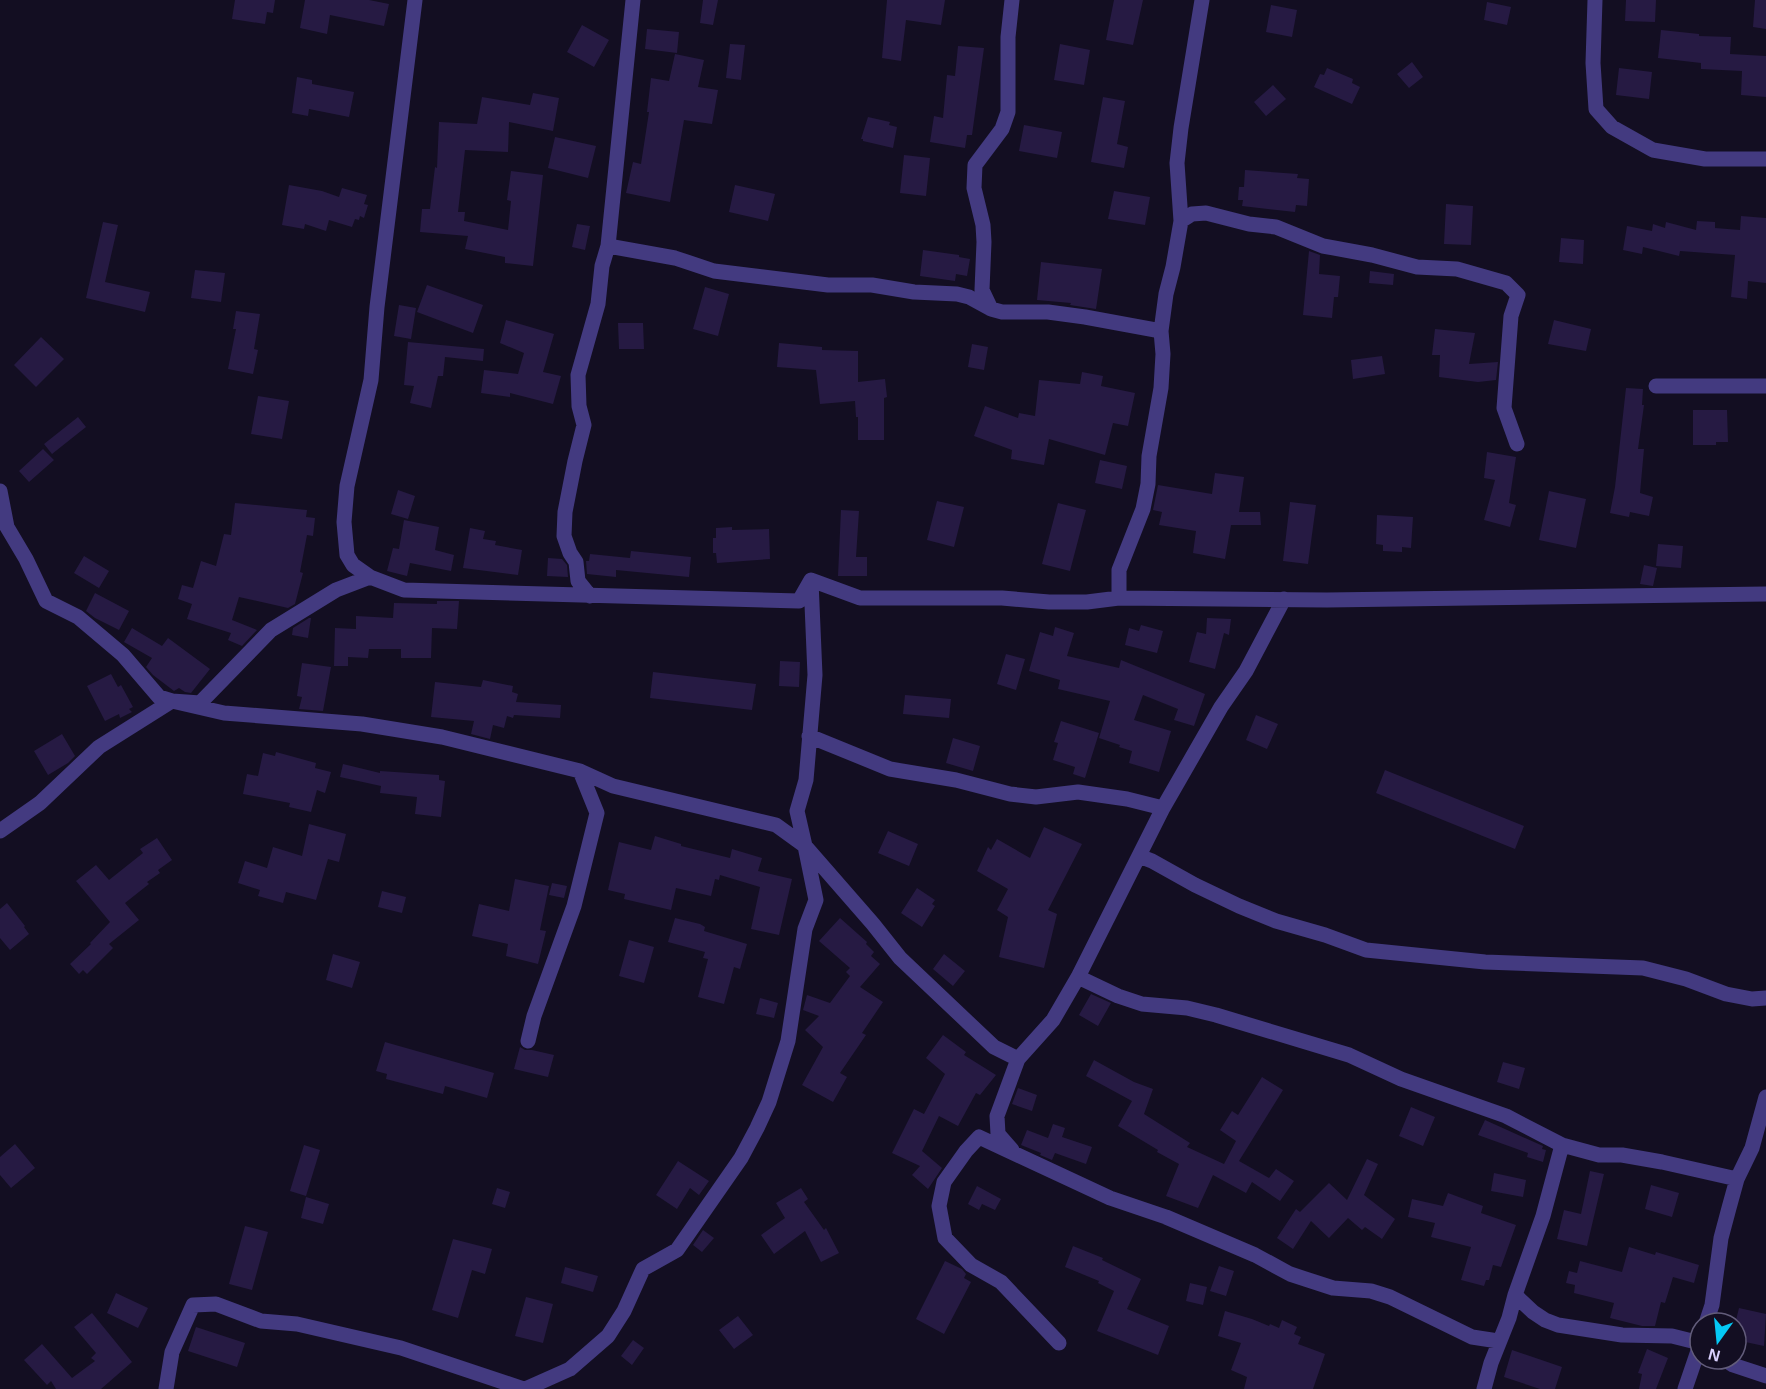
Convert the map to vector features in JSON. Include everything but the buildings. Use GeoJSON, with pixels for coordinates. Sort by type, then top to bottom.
{"type":"FeatureCollection","features":[{"type":"Feature","properties":{"kind":"street"},"geometry":{"type":"LineString","coordinates":[[415,0],[377,307],[371,381],[347,486],[344,522],[347,555],[353,565],[370,577],[404,590],[799,601],[811,580]]}},
{"type":"Feature","properties":{"kind":"street"},"geometry":{"type":"LineString","coordinates":[[590,596],[578,581],[576,562],[564,536],[565,520],[574,461],[584,425],[579,406],[578,375],[598,304],[602,266],[608,246],[633,0]]}},
{"type":"Feature","properties":{"kind":"street"},"geometry":{"type":"LineString","coordinates":[[991,309],[982,290],[983,225],[974,188],[975,165],[1002,129],[1008,112],[1008,38],[1012,0]]}},
{"type":"Feature","properties":{"kind":"street"},"geometry":{"type":"LineString","coordinates":[[1119,598],[1119,570],[1143,509],[1148,484],[1149,456],[1161,388],[1163,354],[1161,331],[1181,220],[1177,163],[1180,128],[1202,0]]}},
{"type":"Feature","properties":{"kind":"street"},"geometry":{"type":"LineString","coordinates":[[1595,0],[1593,63],[1596,109],[1612,127],[1653,150],[1705,159],[1766,159]]}},
{"type":"Feature","properties":{"kind":"street"},"geometry":{"type":"LineString","coordinates":[[1181,220],[1192,214],[1206,213],[1250,224],[1276,227],[1323,246],[1372,255],[1417,267],[1457,269],[1506,283],[1518,295],[1511,316],[1504,408],[1517,444]]}},
{"type":"Feature","properties":{"kind":"street"},"geometry":{"type":"LineString","coordinates":[[608,246],[675,258],[714,271],[828,285],[872,285],[914,292],[957,294],[1002,312],[1048,312],[1161,331]]}},
{"type":"Feature","properties":{"kind":"street"},"geometry":{"type":"LineString","coordinates":[[1656,386],[1766,386]]}},
{"type":"Feature","properties":{"kind":"street"},"geometry":{"type":"LineString","coordinates":[[0,491],[7,527],[26,559],[46,601],[78,617],[123,655],[159,697],[224,713],[362,724],[442,737],[580,771],[612,786],[776,825],[805,846],[900,958],[994,1047],[1018,1059]]}},
{"type":"Feature","properties":{"kind":"street"},"geometry":{"type":"LineString","coordinates":[[0,831],[40,803],[99,747],[172,701],[200,703],[272,630],[336,590],[370,577]]}},
{"type":"Feature","properties":{"kind":"street"},"geometry":{"type":"LineString","coordinates":[[811,580],[860,598],[1002,598],[1049,602],[1087,602],[1119,598],[1617,597],[1766,594]]}},
{"type":"Feature","properties":{"kind":"street"},"geometry":{"type":"LineString","coordinates":[[166,1389],[172,1352],[193,1305],[216,1304],[261,1321],[297,1324],[401,1348],[525,1389],[570,1369],[608,1336],[624,1311],[643,1269],[677,1250],[741,1158],[757,1128],[769,1102],[788,1041],[806,928],[816,900],[797,811],[806,780],[815,675],[811,580]]}},
{"type":"Feature","properties":{"kind":"street"},"geometry":{"type":"LineString","coordinates":[[1017,1156],[998,1134],[997,1116],[1018,1059],[1053,1020],[1078,977],[1163,808],[1221,707],[1246,671],[1284,599]]}},
{"type":"Feature","properties":{"kind":"street"},"geometry":{"type":"LineString","coordinates":[[809,736],[890,769],[956,780],[1010,794],[1036,797],[1078,792],[1127,799],[1163,808]]}},
{"type":"Feature","properties":{"kind":"street"},"geometry":{"type":"LineString","coordinates":[[528,1041],[534,1016],[574,906],[597,813],[580,771]]}},
{"type":"Feature","properties":{"kind":"street"},"geometry":{"type":"LineString","coordinates":[[1138,856],[1239,906],[1276,921],[1366,950],[1485,962],[1643,968],[1686,979],[1726,994],[1752,999],[1766,998]]}},
{"type":"Feature","properties":{"kind":"street"},"geometry":{"type":"LineString","coordinates":[[1078,977],[1118,996],[1142,1004],[1187,1008],[1216,1015],[1339,1052],[1401,1079],[1506,1116],[1562,1145],[1599,1155],[1622,1155],[1737,1179]]}},
{"type":"Feature","properties":{"kind":"street"},"geometry":{"type":"LineString","coordinates":[[1710,1311],[1721,1238],[1737,1179],[1752,1148],[1766,1097]]}},
{"type":"Feature","properties":{"kind":"street"},"geometry":{"type":"LineString","coordinates":[[1059,1342],[1000,1282],[971,1265],[945,1238],[939,1206],[944,1182],[979,1137],[1110,1198],[1166,1217],[1256,1255],[1290,1274],[1333,1288],[1371,1291],[1390,1297],[1472,1337],[1498,1341]]}},
{"type":"Feature","properties":{"kind":"street"},"geometry":{"type":"LineString","coordinates":[[1484,1389],[1498,1341],[1509,1318],[1515,1294],[1543,1216],[1562,1145]]}},
{"type":"Feature","properties":{"kind":"street"},"geometry":{"type":"LineString","coordinates":[[1515,1294],[1533,1312],[1558,1325],[1622,1335],[1672,1336],[1688,1341]]}},
{"type":"Feature","properties":{"kind":"street"},"geometry":{"type":"LineString","coordinates":[[1748,1370],[1766,1376]]}},
{"type":"Feature","properties":{"kind":"street"},"geometry":{"type":"LineString","coordinates":[[1685,1389],[1691,1371]]}}]}
